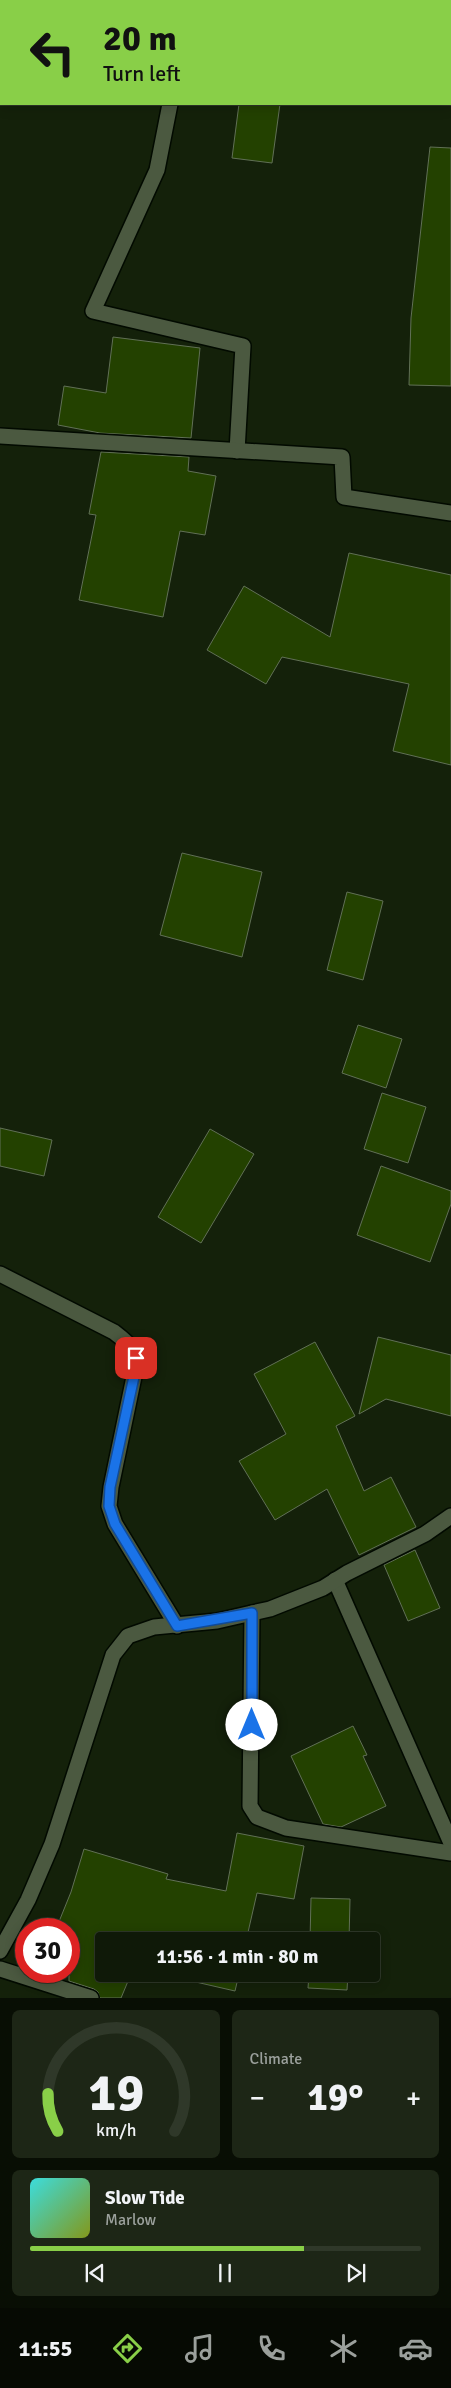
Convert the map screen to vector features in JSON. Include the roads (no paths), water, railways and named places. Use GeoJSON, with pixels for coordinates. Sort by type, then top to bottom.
{"type":"FeatureCollection","features":[{"type":"Feature","properties":{"kind":"street"},"geometry":{"type":"LineString","coordinates":[[170,105],[157,170],[93,311],[243,346],[237,451]]}},
{"type":"Feature","properties":{"kind":"street"},"geometry":{"type":"LineString","coordinates":[[0,436],[342,457],[344,497],[451,514]]}},
{"type":"Feature","properties":{"kind":"street"},"geometry":{"type":"LineString","coordinates":[[0,1274],[114,1332],[130,1344],[136,1358],[135,1372],[110,1487],[109,1506],[115,1524],[177,1626]]}},
{"type":"Feature","properties":{"kind":"street"},"geometry":{"type":"LineString","coordinates":[[0,1951],[28,1900],[52,1844],[113,1656],[128,1636],[154,1627],[177,1626],[270,1609],[323,1588],[425,1534],[451,1516]]}},
{"type":"Feature","properties":{"kind":"street"},"geometry":{"type":"LineString","coordinates":[[335,1580],[451,1843]]}},
{"type":"Feature","properties":{"kind":"street"},"geometry":{"type":"LineString","coordinates":[[252,1613],[250,1806],[257,1817],[286,1828],[451,1853]]}},
{"type":"Feature","properties":{"kind":"street"},"geometry":{"type":"LineString","coordinates":[[0,1968],[91,1998]]}}]}
